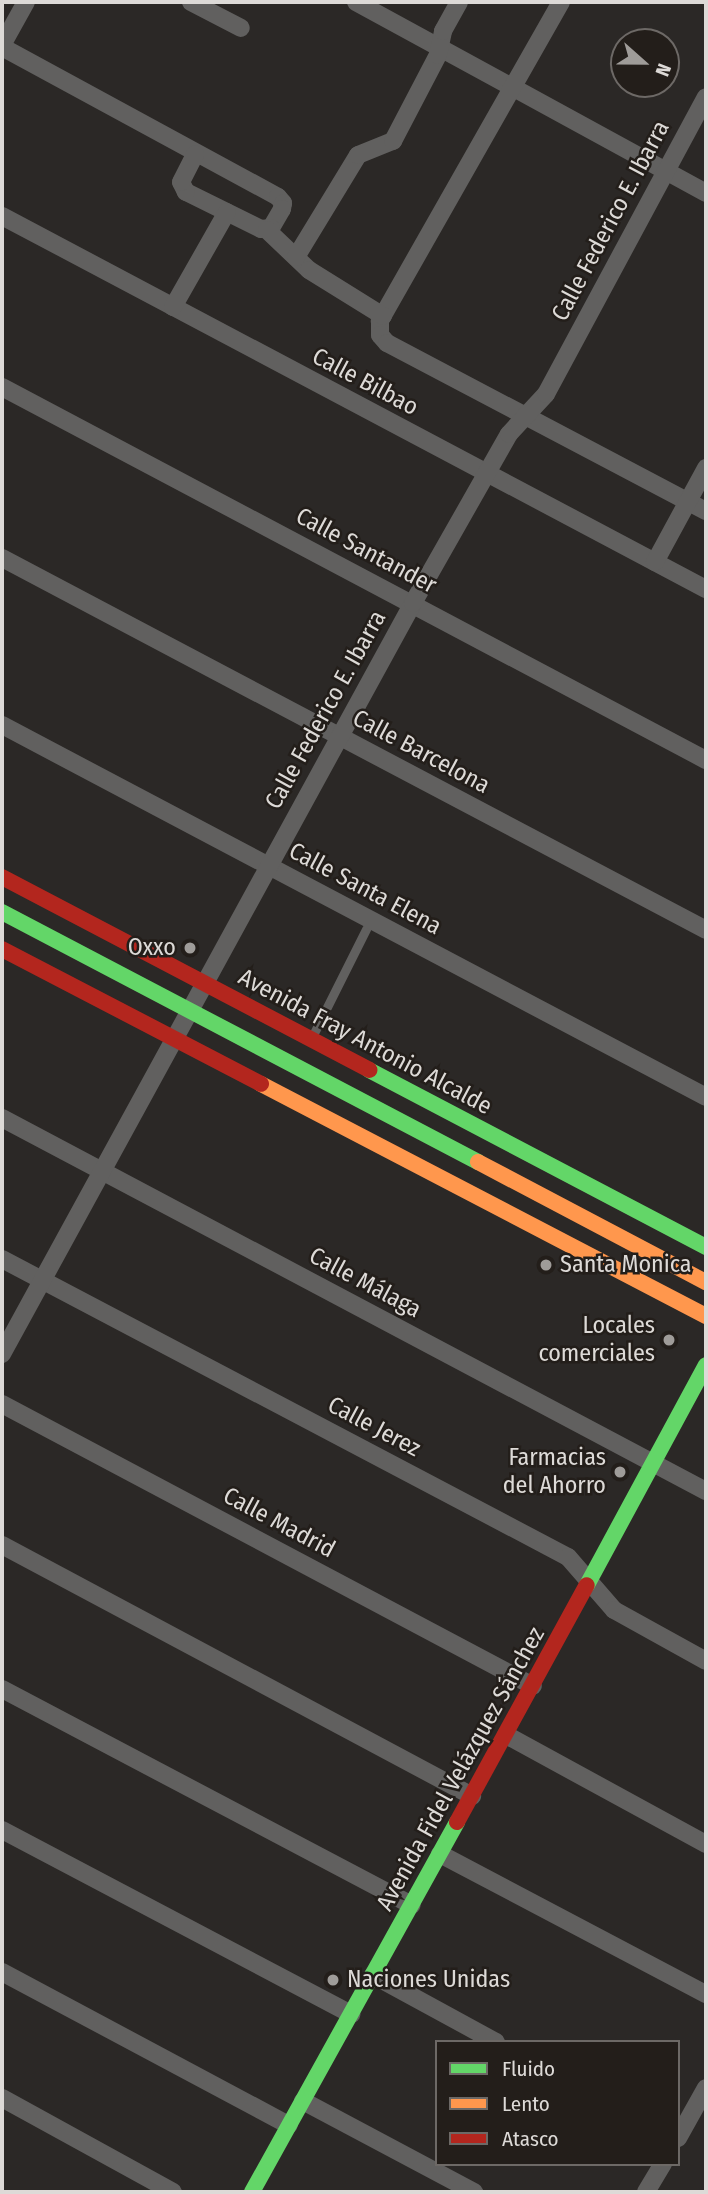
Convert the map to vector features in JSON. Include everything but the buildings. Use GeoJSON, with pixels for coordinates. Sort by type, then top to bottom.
{"type":"FeatureCollection","features":[{"type":"Feature","properties":{"kind":"street"},"geometry":{"type":"LineString","coordinates":[[26,2],[2,46],[195,154],[278,197],[283,203],[282,209],[267,230]]}},
{"type":"Feature","properties":{"kind":"street"},"geometry":{"type":"LineString","coordinates":[[191,2],[241,28]]}},
{"type":"Feature","properties":{"kind":"street"},"geometry":{"type":"LineString","coordinates":[[296,257],[358,155],[393,141],[438,55],[443,30],[459,2]]}},
{"type":"Feature","properties":{"kind":"street"},"geometry":{"type":"LineString","coordinates":[[561,2],[383,316],[380,335],[387,343],[706,512]]}},
{"type":"Feature","properties":{"kind":"street"},"geometry":{"type":"LineString","coordinates":[[365,4],[706,192]]}},
{"type":"Feature","properties":{"kind":"street","name":"Calle Federico E. Ibarra"},"geometry":{"type":"LineString","coordinates":[[2,1354],[413,603],[509,434],[546,394],[706,97]]}},
{"type":"Feature","properties":{"kind":"street"},"geometry":{"type":"LineString","coordinates":[[195,154],[181,182],[182,188],[267,230],[309,270],[383,316]]}},
{"type":"Feature","properties":{"kind":"street"},"geometry":{"type":"LineString","coordinates":[[173,306],[227,212]]}},
{"type":"Feature","properties":{"kind":"street","name":"Calle Bilbao"},"geometry":{"type":"LineString","coordinates":[[2,216],[706,589]]}},
{"type":"Feature","properties":{"kind":"street","name":"Calle Santander"},"geometry":{"type":"LineString","coordinates":[[2,387],[706,760]]}},
{"type":"Feature","properties":{"kind":"street"},"geometry":{"type":"LineString","coordinates":[[655,562],[706,468]]}},
{"type":"Feature","properties":{"kind":"street","name":"Calle Barcelona"},"geometry":{"type":"LineString","coordinates":[[2,558],[706,930]]}},
{"type":"Feature","properties":{"kind":"street","name":"Calle Santa Elena"},"geometry":{"type":"LineString","coordinates":[[2,725],[706,1097]]}},
{"type":"Feature","properties":{"kind":"street","name":"Avenida Fray Antonio Alcalde"},"geometry":{"type":"LineString","coordinates":[[2,877],[706,1247]]}},
{"type":"Feature","properties":{"kind":"street"},"geometry":{"type":"LineString","coordinates":[[2,912],[706,1282]]}},
{"type":"Feature","properties":{"kind":"street"},"geometry":{"type":"LineString","coordinates":[[2,949],[706,1316]]}},
{"type":"Feature","properties":{"kind":"street","name":"Calle Málaga"},"geometry":{"type":"LineString","coordinates":[[2,1118],[706,1491]]}},
{"type":"Feature","properties":{"kind":"street","name":"Calle Jerez"},"geometry":{"type":"LineString","coordinates":[[2,1259],[568,1557],[614,1610],[706,1661]]}},
{"type":"Feature","properties":{"kind":"street","name":"Avenida Fidel Velázquez Sánchez"},"geometry":{"type":"LineString","coordinates":[[252,2192],[590,1583],[706,1365]]}},
{"type":"Feature","properties":{"kind":"street","name":"Calle Madrid"},"geometry":{"type":"LineString","coordinates":[[2,1404],[533,1686]]}},
{"type":"Feature","properties":{"kind":"street"},"geometry":{"type":"LineString","coordinates":[[2,1545],[472,1796]]}},
{"type":"Feature","properties":{"kind":"street"},"geometry":{"type":"LineString","coordinates":[[2,1689],[412,1905]]}},
{"type":"Feature","properties":{"kind":"street"},"geometry":{"type":"LineString","coordinates":[[506,1735],[706,1844]]}},
{"type":"Feature","properties":{"kind":"street"},"geometry":{"type":"LineString","coordinates":[[2,1830],[351,2014]]}},
{"type":"Feature","properties":{"kind":"street"},"geometry":{"type":"LineString","coordinates":[[440,1854],[706,1994]]}},
{"type":"Feature","properties":{"kind":"street"},"geometry":{"type":"LineString","coordinates":[[2,1972],[289,2125]]}},
{"type":"Feature","properties":{"kind":"street"},"geometry":{"type":"LineString","coordinates":[[373,1975],[492,2040]]}},
{"type":"Feature","properties":{"kind":"street"},"geometry":{"type":"LineString","coordinates":[[680,2134],[706,2088]]}},
{"type":"Feature","properties":{"kind":"street"},"geometry":{"type":"LineString","coordinates":[[2,2098],[173,2192]]}},
{"type":"Feature","properties":{"kind":"street"},"geometry":{"type":"LineString","coordinates":[[303,2102],[474,2192]]}},
{"type":"Feature","properties":{"kind":"street"},"geometry":{"type":"LineString","coordinates":[[646,2192],[662,2166]]}},
{"type":"Feature","properties":{"kind":"lane"},"geometry":{"type":"LineString","coordinates":[[311,1038],[366,929]]}},
{"type":"Feature","properties":{"kind":"traffic: fast"},"geometry":{"type":"LineString","coordinates":[[2,912],[478,1162]]}},
{"type":"Feature","properties":{"kind":"traffic: fast"},"geometry":{"type":"LineString","coordinates":[[369,1070],[706,1247]]}},
{"type":"Feature","properties":{"kind":"traffic: fast"},"geometry":{"type":"LineString","coordinates":[[587,1585],[706,1365]]}},
{"type":"Feature","properties":{"kind":"traffic: fast"},"geometry":{"type":"LineString","coordinates":[[252,2192],[457,1822]]}},
{"type":"Feature","properties":{"kind":"traffic: slow"},"geometry":{"type":"LineString","coordinates":[[261,1084],[706,1316]]}},
{"type":"Feature","properties":{"kind":"traffic: slow"},"geometry":{"type":"LineString","coordinates":[[478,1162],[706,1282]]}},
{"type":"Feature","properties":{"kind":"traffic: jam"},"geometry":{"type":"LineString","coordinates":[[2,877],[369,1070]]}},
{"type":"Feature","properties":{"kind":"traffic: jam"},"geometry":{"type":"LineString","coordinates":[[2,949],[261,1084]]}},
{"type":"Feature","properties":{"kind":"traffic: jam"},"geometry":{"type":"LineString","coordinates":[[457,1822],[587,1585]]}},
{"type":"Feature","properties":{"kind":"place","name":"Oxxo"},"geometry":{"type":"Point","coordinates":[190,948]}},
{"type":"Feature","properties":{"kind":"place","name":"Santa Monica"},"geometry":{"type":"Point","coordinates":[546,1265]}},
{"type":"Feature","properties":{"kind":"place","name":"Locales comerciales"},"geometry":{"type":"Point","coordinates":[669,1340]}},
{"type":"Feature","properties":{"kind":"place","name":"Farmacias del Ahorro"},"geometry":{"type":"Point","coordinates":[620,1472]}},
{"type":"Feature","properties":{"kind":"place","name":"Naciones Unidas"},"geometry":{"type":"Point","coordinates":[333,1980]}}]}
